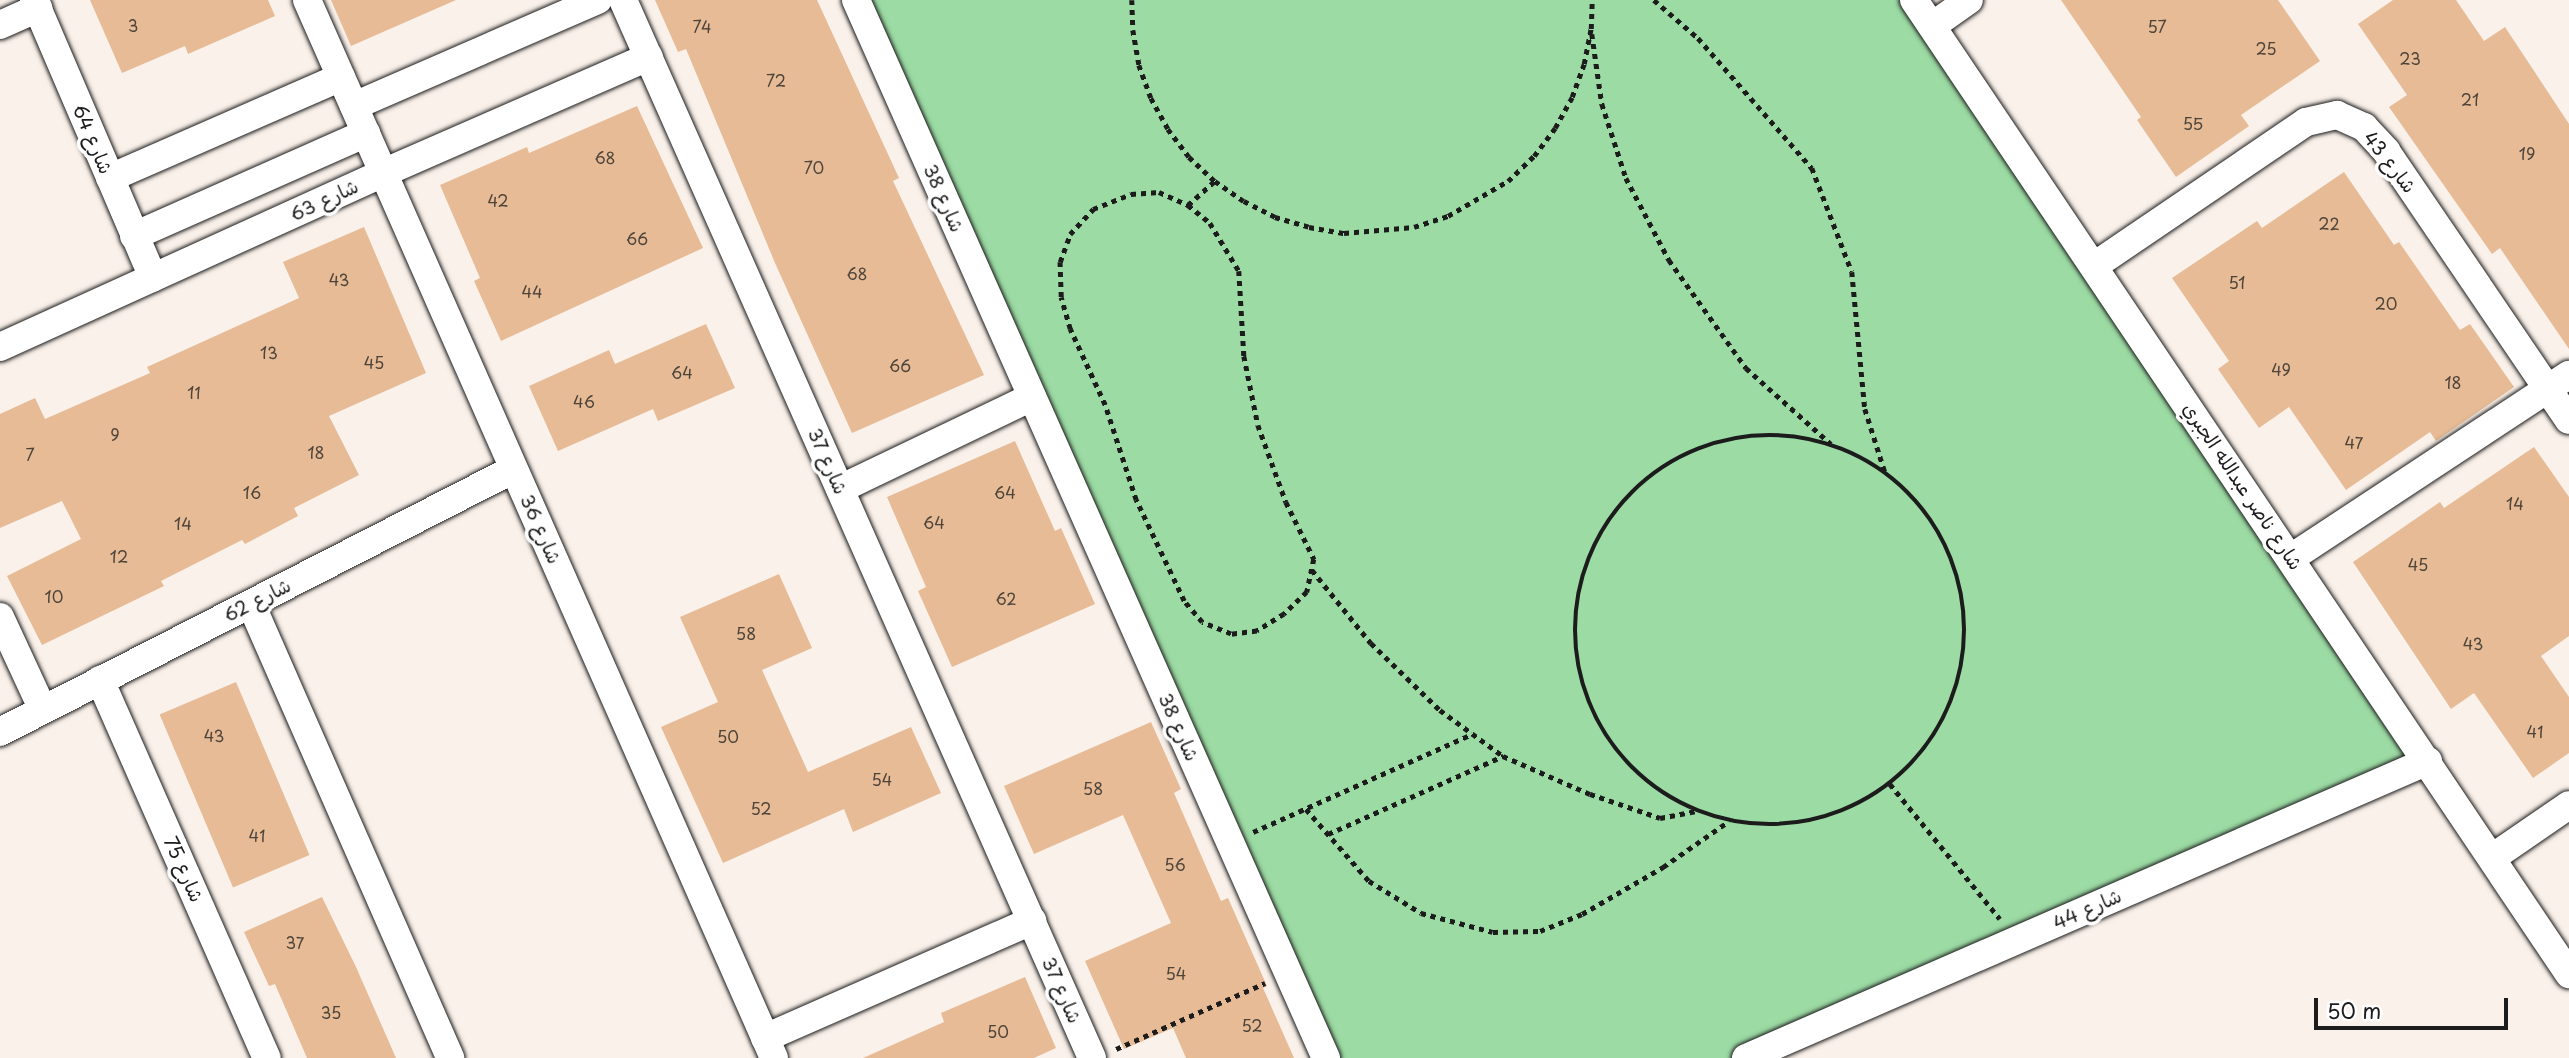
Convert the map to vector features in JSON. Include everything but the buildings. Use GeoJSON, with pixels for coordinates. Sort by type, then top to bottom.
{"type":"FeatureCollection","features":[{"type":"Feature","properties":{"kind":"street","name":"شارع 36"},"geometry":{"type":"LineString","coordinates":[[307,0],[770,1048]]}},
{"type":"Feature","properties":{"kind":"street"},"geometry":{"type":"LineString","coordinates":[[354,106],[598,0]]}},
{"type":"Feature","properties":{"kind":"street","name":"شارع 37"},"geometry":{"type":"LineString","coordinates":[[623,0],[1032,921],[1101,1055]]}},
{"type":"Feature","properties":{"kind":"street","name":"شارع 38"},"geometry":{"type":"LineString","coordinates":[[856,0],[1326,1058]]}},
{"type":"Feature","properties":{"kind":"street","name":"شارع ناصر عبدالله الجبري"},"geometry":{"type":"LineString","coordinates":[[1914,0],[2569,974]]}},
{"type":"Feature","properties":{"kind":"street"},"geometry":{"type":"LineString","coordinates":[[1932,26],[1969,0]]}},
{"type":"Feature","properties":{"kind":"street"},"geometry":{"type":"LineString","coordinates":[[0,24],[36,4]]}},
{"type":"Feature","properties":{"kind":"street","name":"شارع 64"},"geometry":{"type":"LineString","coordinates":[[36,4],[153,278]]}},
{"type":"Feature","properties":{"kind":"street","name":"شارع 63"},"geometry":{"type":"LineString","coordinates":[[0,347],[383,173],[649,57]]}},
{"type":"Feature","properties":{"kind":"street"},"geometry":{"type":"LineString","coordinates":[[110,178],[341,77]]}},
{"type":"Feature","properties":{"kind":"street","name":"شارع 43"},"geometry":{"type":"LineString","coordinates":[[2094,266],[2306,122],[2337,115],[2364,127],[2386,151],[2558,382],[2569,420]]}},
{"type":"Feature","properties":{"kind":"street"},"geometry":{"type":"LineString","coordinates":[[134,236],[366,133]]}},
{"type":"Feature","properties":{"kind":"street"},"geometry":{"type":"LineString","coordinates":[[2291,558],[2558,382]]}},
{"type":"Feature","properties":{"kind":"street"},"geometry":{"type":"LineString","coordinates":[[840,489],[1032,397]]}},
{"type":"Feature","properties":{"kind":"street","name":"شارع 62"},"geometry":{"type":"LineString","coordinates":[[0,732],[514,469]]}},
{"type":"Feature","properties":{"kind":"street"},"geometry":{"type":"LineString","coordinates":[[251,604],[450,1058]]}},
{"type":"Feature","properties":{"kind":"street"},"geometry":{"type":"LineString","coordinates":[[0,617],[43,710]]}},
{"type":"Feature","properties":{"kind":"street","name":"شارع 75"},"geometry":{"type":"LineString","coordinates":[[100,680],[267,1058]]}},
{"type":"Feature","properties":{"kind":"street","name":"شارع 44"},"geometry":{"type":"LineString","coordinates":[[1746,1058],[2428,761]]}},
{"type":"Feature","properties":{"kind":"street"},"geometry":{"type":"LineString","coordinates":[[2492,858],[2569,804]]}},
{"type":"Feature","properties":{"kind":"street"},"geometry":{"type":"LineString","coordinates":[[770,1048],[1032,921]]}},
{"type":"Feature","properties":{"kind":"path"},"geometry":{"type":"LineString","coordinates":[[1132,0],[1133,30],[1139,65],[1151,98],[1189,157],[1215,181],[1244,201],[1275,217],[1309,228],[1344,233],[1414,227],[1448,216],[1508,181],[1534,156],[1555,128],[1572,97],[1584,64],[1591,29],[1592,0]]}},
{"type":"Feature","properties":{"kind":"path"},"geometry":{"type":"LineString","coordinates":[[1654,0],[1698,38],[1812,168],[1852,272],[1865,409],[1885,473]]}},
{"type":"Feature","properties":{"kind":"path"},"geometry":{"type":"LineString","coordinates":[[1591,29],[1602,104],[1626,178],[1669,260],[1746,368],[1832,446],[1885,473],[1925,510],[1944,539],[1957,570],[1964,603],[1966,637],[1962,671],[1952,704],[1936,734],[1915,761],[1890,784],[1862,803],[1830,816],[1797,824],[1763,825],[1729,821],[1696,811],[1666,796],[1639,775],[1616,751],[1597,722],[1584,691],[1577,658],[1575,624],[1579,590],[1589,557],[1605,527],[1625,500],[1651,477],[1679,458],[1711,445],[1744,437],[1778,435],[1832,446]]}},
{"type":"Feature","properties":{"kind":"path"},"geometry":{"type":"LineString","coordinates":[[1188,205],[1215,181]]}},
{"type":"Feature","properties":{"kind":"path"},"geometry":{"type":"LineString","coordinates":[[1160,192],[1188,205],[1210,223],[1239,271],[1249,390],[1268,458],[1314,559],[1312,570],[1307,592],[1284,614],[1257,631],[1230,634],[1202,622],[1184,601],[1136,500],[1105,405],[1070,329],[1061,297],[1060,262],[1070,234],[1093,209],[1130,194],[1160,192]]}},
{"type":"Feature","properties":{"kind":"path"},"geometry":{"type":"LineString","coordinates":[[1312,570],[1371,643],[1440,710],[1503,756],[1590,793],[1660,818],[1696,811]]}},
{"type":"Feature","properties":{"kind":"path"},"geometry":{"type":"LineString","coordinates":[[1230,842],[1472,734]]}},
{"type":"Feature","properties":{"kind":"path"},"geometry":{"type":"LineString","coordinates":[[1328,834],[1503,756]]}},
{"type":"Feature","properties":{"kind":"path"},"geometry":{"type":"LineString","coordinates":[[1890,784],[2017,940]]}},
{"type":"Feature","properties":{"kind":"path"},"geometry":{"type":"LineString","coordinates":[[1306,808],[1368,881],[1421,912],[1458,924],[1505,932],[1540,931],[1582,914],[1663,867],[1729,821]]}},
{"type":"Feature","properties":{"kind":"path"},"geometry":{"type":"LineString","coordinates":[[1101,1055],[1288,972]]}},
{"type":"Feature","properties":{"kind":"green space"},"geometry":{"type":"Polygon","coordinates":[[[856,0],[1913,0],[2428,761],[1746,1058],[1326,1058],[856,0]]]}}]}
